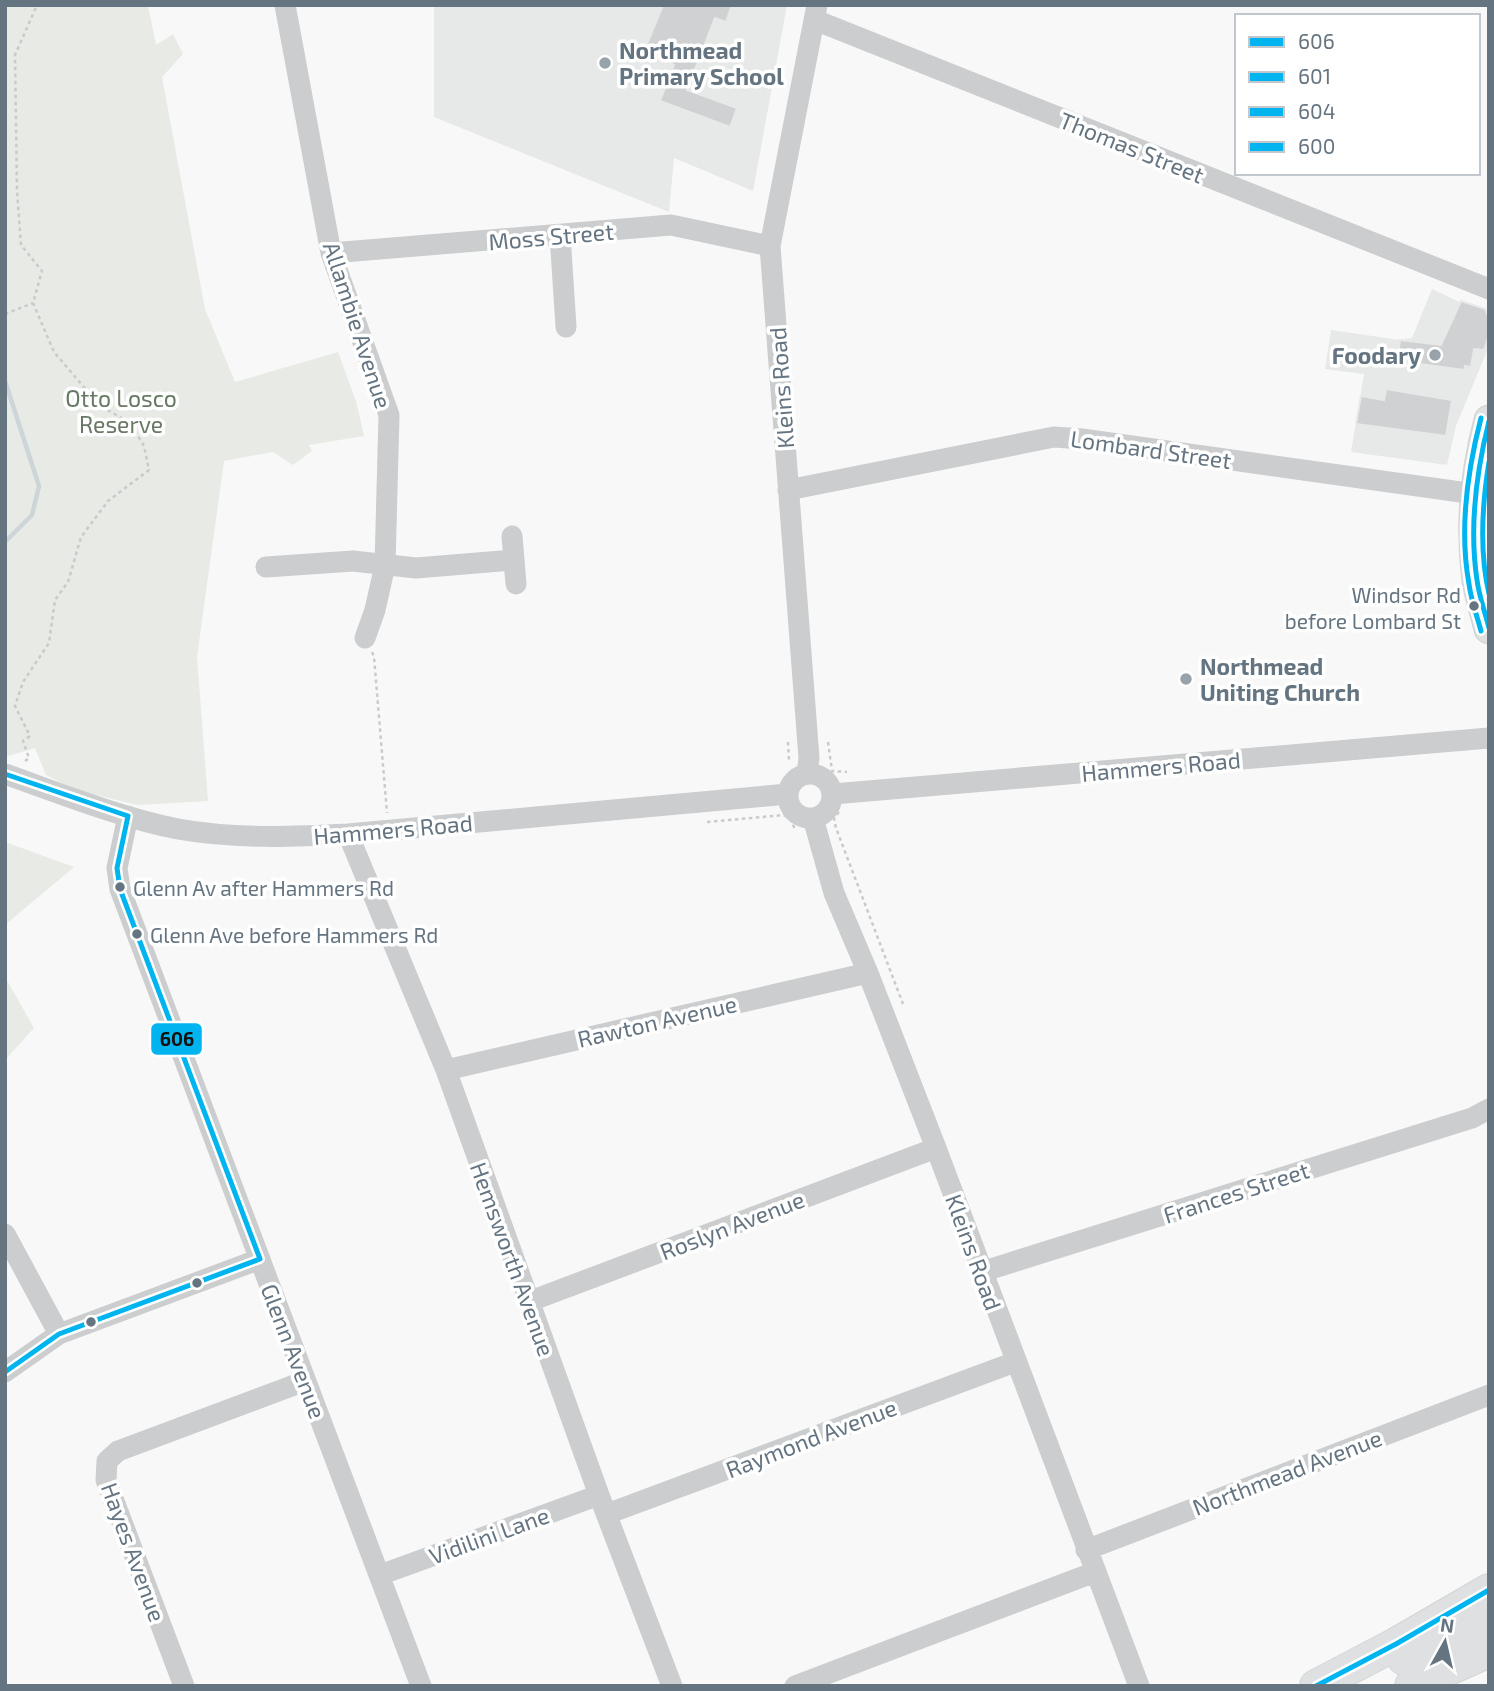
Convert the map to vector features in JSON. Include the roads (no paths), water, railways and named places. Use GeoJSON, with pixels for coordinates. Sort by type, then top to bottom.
{"type":"FeatureCollection","features":[{"type":"Feature","properties":{"kind":"highway"},"geometry":{"type":"LineString","coordinates":[[1316,1686],[1489,1590]]}},
{"type":"Feature","properties":{"kind":"highway"},"geometry":{"type":"LineString","coordinates":[[1335,1686],[1489,1621]]}},
{"type":"Feature","properties":{"kind":"highway"},"geometry":{"type":"LineString","coordinates":[[1411,1686],[1489,1651]]}},
{"type":"Feature","properties":{"kind":"highway"},"geometry":{"type":"LineString","coordinates":[[1450,1686],[1489,1671]]}},
{"type":"Feature","properties":{"kind":"main road"},"geometry":{"type":"LineString","coordinates":[[1489,420],[1479,460],[1475,494],[1478,582],[1489,629]]}},
{"type":"Feature","properties":{"kind":"street","name":"Allambie Avenue"},"geometry":{"type":"LineString","coordinates":[[285,5],[331,253],[389,415],[385,565],[376,610],[365,638]]}},
{"type":"Feature","properties":{"kind":"street","name":"Kleins Road"},"geometry":{"type":"LineString","coordinates":[[798,768],[809,758],[770,246],[816,13]]}},
{"type":"Feature","properties":{"kind":"street","name":"Thomas Street"},"geometry":{"type":"LineString","coordinates":[[816,13],[1489,289]]}},
{"type":"Feature","properties":{"kind":"street","name":"Moss Street"},"geometry":{"type":"LineString","coordinates":[[331,253],[671,225],[770,246]]}},
{"type":"Feature","properties":{"kind":"street"},"geometry":{"type":"LineString","coordinates":[[560,235],[566,327]]}},
{"type":"Feature","properties":{"kind":"street","name":"Lombard Street"},"geometry":{"type":"LineString","coordinates":[[788,490],[1024,442],[1061,437],[1475,494]]}},
{"type":"Feature","properties":{"kind":"street"},"geometry":{"type":"LineString","coordinates":[[512,536],[516,584]]}},
{"type":"Feature","properties":{"kind":"street"},"geometry":{"type":"LineString","coordinates":[[266,567],[353,561],[416,568],[514,560]]}},
{"type":"Feature","properties":{"kind":"street","name":"Hammers Road"},"geometry":{"type":"LineString","coordinates":[[833,794],[1489,738]]}},
{"type":"Feature","properties":{"kind":"street"},"geometry":{"type":"LineString","coordinates":[[798,768],[821,776],[831,787],[833,794],[830,807],[825,813],[813,818],[806,818],[794,812],[788,794],[798,768]]}},
{"type":"Feature","properties":{"kind":"street","name":"Hammers Road"},"geometry":{"type":"LineString","coordinates":[[5,774],[128,816],[179,829],[223,835],[298,837],[788,794]]}},
{"type":"Feature","properties":{"kind":"street","name":"Glenn Avenue"},"geometry":{"type":"LineString","coordinates":[[128,816],[117,869],[120,889],[421,1686]]}},
{"type":"Feature","properties":{"kind":"street","name":"Kleins Road"},"geometry":{"type":"LineString","coordinates":[[813,818],[834,893],[936,1148],[1139,1686]]}},
{"type":"Feature","properties":{"kind":"street","name":"Hemsworth Avenue"},"geometry":{"type":"LineString","coordinates":[[348,834],[446,1070],[528,1302],[672,1686]]}},
{"type":"Feature","properties":{"kind":"street","name":"Rawton Avenue"},"geometry":{"type":"LineString","coordinates":[[446,1070],[868,973]]}},
{"type":"Feature","properties":{"kind":"street","name":"Frances Street"},"geometry":{"type":"LineString","coordinates":[[981,1272],[1472,1118],[1489,1110]]}},
{"type":"Feature","properties":{"kind":"street","name":"Roslyn Avenue"},"geometry":{"type":"LineString","coordinates":[[528,1302],[936,1148]]}},
{"type":"Feature","properties":{"kind":"street"},"geometry":{"type":"LineString","coordinates":[[5,1234],[59,1334]]}},
{"type":"Feature","properties":{"kind":"street"},"geometry":{"type":"LineString","coordinates":[[5,1372],[59,1334],[260,1259]]}},
{"type":"Feature","properties":{"kind":"street","name":"Raymond Avenue"},"geometry":{"type":"LineString","coordinates":[[603,1505],[1015,1362]]}},
{"type":"Feature","properties":{"kind":"street","name":"Hayes Avenue"},"geometry":{"type":"LineString","coordinates":[[184,1686],[106,1480],[107,1461],[118,1451],[305,1381]]}},
{"type":"Feature","properties":{"kind":"street","name":"Northmead Avenue"},"geometry":{"type":"LineString","coordinates":[[1086,1550],[1489,1395]]}},
{"type":"Feature","properties":{"kind":"street","name":"Vidilini Lane"},"geometry":{"type":"LineString","coordinates":[[380,1575],[603,1505]]}},
{"type":"Feature","properties":{"kind":"street"},"geometry":{"type":"LineString","coordinates":[[795,1686],[1095,1572]]}},
{"type":"Feature","properties":{"kind":"waterway"},"geometry":{"type":"LineString","coordinates":[[5,381],[39,486],[32,515],[5,542]]}},
{"type":"Feature","properties":{"kind":"place","name":"Northmead Primary School"},"geometry":{"type":"Point","coordinates":[605,63]}},
{"type":"Feature","properties":{"kind":"place","name":"Foodary"},"geometry":{"type":"Point","coordinates":[1435,355]}},
{"type":"Feature","properties":{"kind":"place","name":"Windsor Rd before Lombard St"},"geometry":{"type":"Point","coordinates":[1474,606]}},
{"type":"Feature","properties":{"kind":"place","name":"Northmead Uniting Church"},"geometry":{"type":"Point","coordinates":[1186,679]}},
{"type":"Feature","properties":{"kind":"place","name":"Glenn Av after Hammers Rd"},"geometry":{"type":"Point","coordinates":[120,887]}},
{"type":"Feature","properties":{"kind":"place","name":"Glenn Ave before Hammers Rd"},"geometry":{"type":"Point","coordinates":[137,934]}},
{"type":"Feature","properties":{"kind":"park label","name":"Otto Losco Reserve"},"geometry":{"type":"Point","coordinates":[121,411]}}]}
